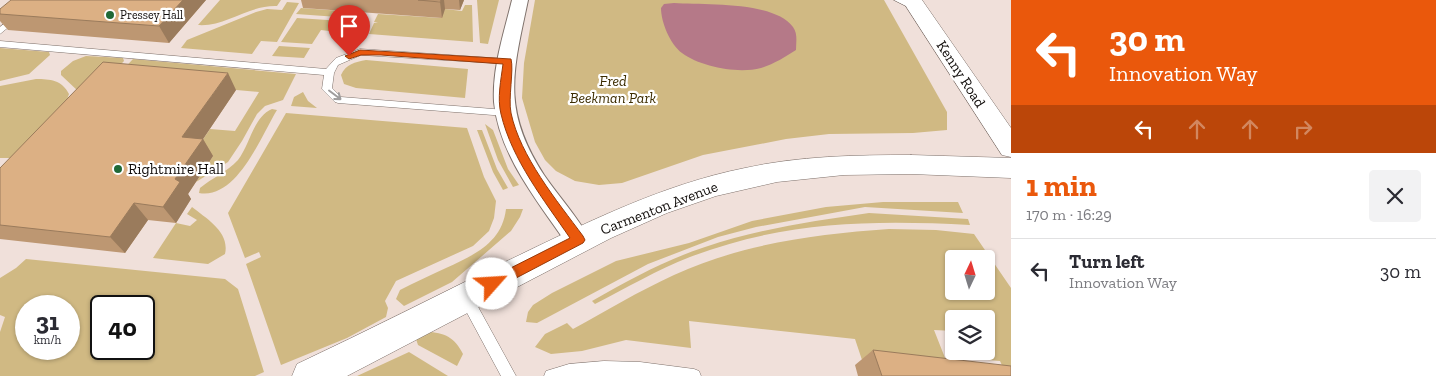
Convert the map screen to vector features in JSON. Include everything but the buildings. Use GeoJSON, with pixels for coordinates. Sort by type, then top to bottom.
{"type":"FeatureCollection","features":[{"type":"Feature","properties":{"kind":"street"},"geometry":{"type":"LineString","coordinates":[[520,0],[504,88],[506,113],[517,143],[534,177],[578,240]]}},
{"type":"Feature","properties":{"kind":"street","name":"Kenny Road"},"geometry":{"type":"LineString","coordinates":[[915,5],[1011,148]]}},
{"type":"Feature","properties":{"kind":"street","name":"Carmenton Avenue"},"geometry":{"type":"LineString","coordinates":[[310,376],[578,240],[706,188],[746,178],[793,170],[888,164],[1011,168]]}},
{"type":"Feature","properties":{"kind":"lane"},"geometry":{"type":"LineString","coordinates":[[0,31],[38,0]]}},
{"type":"Feature","properties":{"kind":"lane"},"geometry":{"type":"LineString","coordinates":[[898,0],[915,5]]}},
{"type":"Feature","properties":{"kind":"lane"},"geometry":{"type":"LineString","coordinates":[[0,44],[328,72]]}},
{"type":"Feature","properties":{"kind":"lane"},"geometry":{"type":"LineString","coordinates":[[506,113],[338,100],[327,89],[328,72],[338,60],[360,52],[508,62]]}},
{"type":"Feature","properties":{"kind":"lane"},"geometry":{"type":"LineString","coordinates":[[466,298],[509,376]]}},
{"type":"Feature","properties":{"kind":"lane"},"geometry":{"type":"LineString","coordinates":[[551,376],[570,370],[619,367],[694,376]]}},
{"type":"Feature","properties":{"kind":"green space"},"geometry":{"type":"Polygon","coordinates":[[[220,0],[281,0],[277,6],[256,9],[218,23],[198,25],[220,0]]]}},
{"type":"Feature","properties":{"kind":"green space"},"geometry":{"type":"Polygon","coordinates":[[[477,0],[499,0],[488,44],[480,43],[477,0]]]}},
{"type":"Feature","properties":{"kind":"green space","name":"Fred Beekman Park"},"geometry":{"type":"Polygon","coordinates":[[[535,0],[884,0],[947,112],[947,130],[913,133],[829,134],[786,139],[703,155],[622,183],[599,185],[575,181],[556,171],[545,160],[535,142],[522,98],[524,63],[535,0]]]}},
{"type":"Feature","properties":{"kind":"green space"},"geometry":{"type":"Polygon","coordinates":[[[287,2],[299,3],[277,42],[261,41],[252,54],[181,48],[187,40],[256,12],[267,9],[282,10],[287,2]]]}},
{"type":"Feature","properties":{"kind":"green space"},"geometry":{"type":"Polygon","coordinates":[[[465,5],[472,5],[473,42],[369,34],[374,23],[378,22],[374,22],[378,14],[441,18],[445,9],[462,11],[465,5]]]}},
{"type":"Feature","properties":{"kind":"green space"},"geometry":{"type":"Polygon","coordinates":[[[301,8],[355,12],[352,18],[296,14],[301,8]]]}},
{"type":"Feature","properties":{"kind":"green space"},"geometry":{"type":"Polygon","coordinates":[[[297,18],[343,21],[337,32],[321,30],[312,44],[281,42],[297,18]]]}},
{"type":"Feature","properties":{"kind":"green space"},"geometry":{"type":"Polygon","coordinates":[[[279,46],[310,48],[304,58],[272,56],[279,46]]]}},
{"type":"Feature","properties":{"kind":"green space"},"geometry":{"type":"Polygon","coordinates":[[[0,48],[49,52],[50,55],[29,74],[0,81],[0,48]]]}},
{"type":"Feature","properties":{"kind":"green space"},"geometry":{"type":"Polygon","coordinates":[[[86,56],[123,58],[124,61],[108,78],[79,92],[61,75],[61,71],[73,61],[86,56]]]}},
{"type":"Feature","properties":{"kind":"green space"},"geometry":{"type":"Polygon","coordinates":[[[133,59],[296,74],[283,100],[265,106],[257,114],[228,162],[196,182],[213,156],[193,154],[210,129],[235,131],[259,92],[118,75],[133,59]]]}},
{"type":"Feature","properties":{"kind":"green space"},"geometry":{"type":"Polygon","coordinates":[[[366,60],[468,69],[465,98],[356,88],[344,84],[341,75],[345,68],[366,60]]]}},
{"type":"Feature","properties":{"kind":"green space"},"geometry":{"type":"Polygon","coordinates":[[[36,79],[51,80],[59,83],[69,94],[67,100],[12,158],[0,158],[0,86],[36,79]]]}},
{"type":"Feature","properties":{"kind":"green space"},"geometry":{"type":"Polygon","coordinates":[[[303,92],[308,101],[317,108],[291,106],[294,97],[303,92]]]}},
{"type":"Feature","properties":{"kind":"green space"},"geometry":{"type":"Polygon","coordinates":[[[272,109],[277,110],[255,150],[236,177],[225,187],[213,193],[199,193],[200,188],[238,160],[260,118],[272,109]]]}},
{"type":"Feature","properties":{"kind":"green space"},"geometry":{"type":"Polygon","coordinates":[[[286,113],[467,128],[484,177],[496,201],[494,218],[489,231],[473,246],[396,281],[385,301],[388,308],[386,317],[347,338],[281,365],[246,264],[261,257],[259,252],[245,258],[228,213],[286,113]]]}},
{"type":"Feature","properties":{"kind":"green space"},"geometry":{"type":"Polygon","coordinates":[[[485,124],[493,130],[508,169],[519,185],[513,187],[498,160],[485,124]]]}},
{"type":"Feature","properties":{"kind":"green space"},"geometry":{"type":"Polygon","coordinates":[[[477,130],[482,130],[497,169],[508,188],[503,190],[493,172],[477,130]]]}},
{"type":"Feature","properties":{"kind":"green space"},"geometry":{"type":"Polygon","coordinates":[[[883,202],[958,202],[963,213],[865,207],[756,227],[718,237],[648,264],[537,323],[526,322],[528,312],[533,305],[552,293],[616,261],[689,243],[752,221],[826,207],[883,202]]]}},
{"type":"Feature","properties":{"kind":"green space"},"geometry":{"type":"Polygon","coordinates":[[[192,207],[210,221],[221,233],[226,246],[225,254],[208,264],[153,258],[176,223],[190,226],[197,220],[187,214],[192,207]]]}},
{"type":"Feature","properties":{"kind":"green space"},"geometry":{"type":"Polygon","coordinates":[[[506,209],[523,209],[511,231],[452,282],[404,306],[396,299],[400,290],[467,258],[485,246],[499,231],[506,209]]]}},
{"type":"Feature","properties":{"kind":"green space"},"geometry":{"type":"Polygon","coordinates":[[[869,213],[968,219],[970,225],[863,223],[794,230],[759,236],[690,257],[654,273],[595,304],[592,301],[661,264],[705,247],[766,230],[869,213]]]}},
{"type":"Feature","properties":{"kind":"green space"},"geometry":{"type":"Polygon","coordinates":[[[889,229],[936,230],[974,234],[985,250],[945,250],[945,300],[995,300],[995,265],[1011,288],[1011,376],[1007,376],[1000,361],[988,360],[995,360],[995,310],[945,310],[945,331],[934,330],[947,363],[864,366],[855,339],[689,321],[691,348],[626,340],[582,351],[551,354],[535,347],[545,334],[567,323],[573,329],[648,288],[700,264],[752,248],[834,234],[889,229]]]}},
{"type":"Feature","properties":{"kind":"green space"},"geometry":{"type":"Polygon","coordinates":[[[26,259],[225,279],[238,289],[264,372],[255,376],[0,376],[0,332],[5,317],[0,315],[0,278],[26,259]]]}},
{"type":"Feature","properties":{"kind":"green space"},"geometry":{"type":"Polygon","coordinates":[[[426,332],[439,333],[449,337],[457,344],[463,354],[457,366],[418,345],[415,336],[426,332]]]}},
{"type":"Feature","properties":{"kind":"green space"},"geometry":{"type":"Polygon","coordinates":[[[409,352],[448,376],[357,376],[409,352]]]}},
{"type":"Feature","properties":{"kind":"shaded area"},"geometry":{"type":"Polygon","coordinates":[[[664,4],[738,6],[771,13],[784,19],[793,27],[796,35],[796,50],[784,58],[752,70],[731,70],[699,62],[682,53],[667,32],[661,8],[664,4]]]}},
{"type":"Feature","properties":{"kind":"place","name":"Pressey Hall"},"geometry":{"type":"Point","coordinates":[110,15]}},
{"type":"Feature","properties":{"kind":"place","name":"Rightmire Hall"},"geometry":{"type":"Point","coordinates":[118,169]}},
{"type":"Feature","properties":{"kind":"route"},"geometry":{"type":"LineString","coordinates":[[349,56],[360,52],[381,52],[508,62],[504,88],[506,113],[517,143],[534,177],[578,240],[492,284]]}}]}
